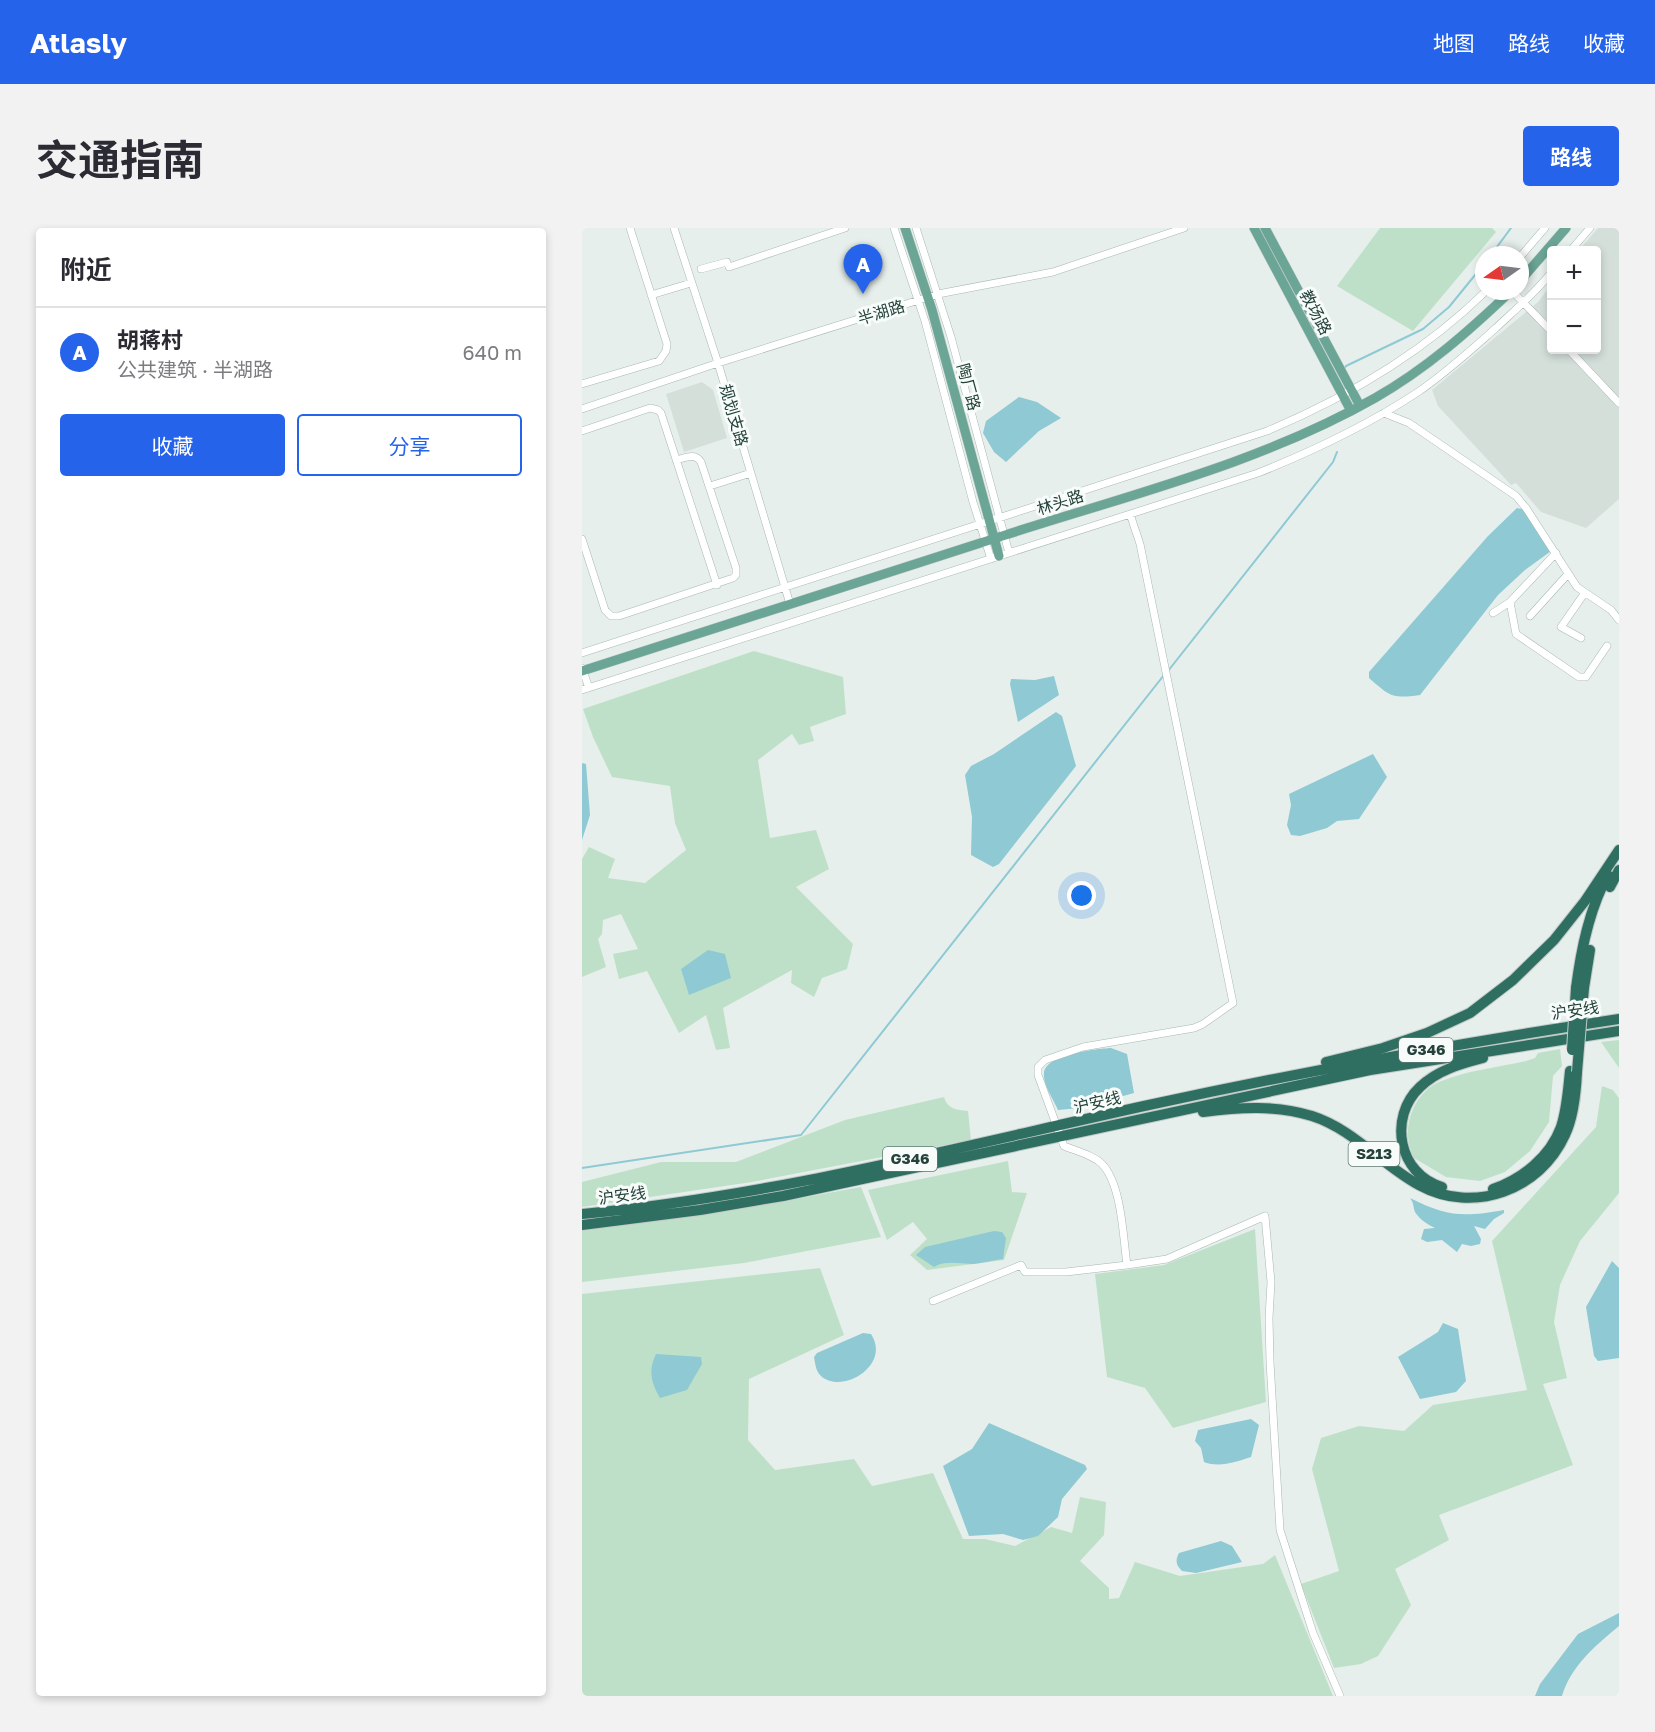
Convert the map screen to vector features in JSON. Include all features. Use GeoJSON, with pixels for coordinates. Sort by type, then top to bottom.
{"type":"FeatureCollection","features":[{"type":"Feature","properties":{"kind":"highway"},"geometry":{"type":"LineString","coordinates":[[1235,1087],[1383,1048],[1427,1033],[1470,1013],[1513,980],[1554,940],[1619,850]]}},
{"type":"Feature","properties":{"kind":"highway"},"geometry":{"type":"LineString","coordinates":[[1580,988],[1580,963],[1591,919],[1603,884],[1619,857]]}},
{"type":"Feature","properties":{"kind":"highway"},"geometry":{"type":"LineString","coordinates":[[1580,988],[1604,900],[1619,870]]}},
{"type":"Feature","properties":{"kind":"highway","name":"S213"},"geometry":{"type":"LineString","coordinates":[[1093,1129],[1216,1110],[1251,1107],[1281,1108],[1314,1117],[1346,1133],[1420,1186],[1456,1197],[1477,1198],[1497,1195],[1518,1187],[1537,1174],[1553,1156],[1566,1134],[1573,1108],[1580,988]]}},
{"type":"Feature","properties":{"kind":"highway","name":"沪安线"},"geometry":{"type":"LineString","coordinates":[[582,1225],[700,1210],[783,1196],[863,1180],[1235,1087],[1498,1038],[1619,1019]]}},
{"type":"Feature","properties":{"kind":"highway","name":"沪安线"},"geometry":{"type":"LineString","coordinates":[[582,1215],[698,1200],[780,1186],[1059,1131],[1093,1129],[1370,1070],[1562,1038],[1619,1031]]}},
{"type":"Feature","properties":{"kind":"highway"},"geometry":{"type":"LineString","coordinates":[[1562,1038],[1457,1065],[1437,1074],[1419,1088],[1407,1104],[1401,1121],[1401,1141],[1411,1166],[1425,1179],[1438,1186],[1454,1190],[1475,1192],[1495,1188],[1513,1180],[1534,1166],[1560,1129],[1574,1072]]}},
{"type":"Feature","properties":{"kind":"main road","name":"陶厂路"},"geometry":{"type":"LineString","coordinates":[[905,228],[933,296],[989,521],[1000,556]]}},
{"type":"Feature","properties":{"kind":"main road","name":"教场路"},"geometry":{"type":"LineString","coordinates":[[1254,228],[1356,408]]}},
{"type":"Feature","properties":{"kind":"main road","name":"教场路"},"geometry":{"type":"LineString","coordinates":[[1265,228],[1347,392]]}},
{"type":"Feature","properties":{"kind":"main road"},"geometry":{"type":"LineString","coordinates":[[1529,271],[1566,228]]}},
{"type":"Feature","properties":{"kind":"main road","name":"林头路"},"geometry":{"type":"LineString","coordinates":[[582,670],[1229,463],[1278,445],[1356,408],[1434,360],[1501,300]]}},
{"type":"Feature","properties":{"kind":"street"},"geometry":{"type":"LineString","coordinates":[[582,384],[659,361],[666,351],[667,344],[630,228]]}},
{"type":"Feature","properties":{"kind":"street","name":"规划支路"},"geometry":{"type":"LineString","coordinates":[[674,228],[718,363],[790,604]]}},
{"type":"Feature","properties":{"kind":"street"},"geometry":{"type":"LineString","coordinates":[[701,270],[728,264],[845,228]]}},
{"type":"Feature","properties":{"kind":"street"},"geometry":{"type":"LineString","coordinates":[[894,228],[989,521]]}},
{"type":"Feature","properties":{"kind":"street"},"geometry":{"type":"LineString","coordinates":[[916,228],[933,296]]}},
{"type":"Feature","properties":{"kind":"street","name":"半湖路"},"geometry":{"type":"LineString","coordinates":[[582,409],[718,363],[933,296],[1053,272],[1184,228]]}},
{"type":"Feature","properties":{"kind":"street"},"geometry":{"type":"LineString","coordinates":[[1529,246],[1545,228]]}},
{"type":"Feature","properties":{"kind":"street"},"geometry":{"type":"LineString","coordinates":[[1574,246],[1590,228]]}},
{"type":"Feature","properties":{"kind":"street"},"geometry":{"type":"LineString","coordinates":[[582,670],[585,689],[1277,465],[1333,440],[1418,392],[1452,367],[1524,303],[1547,277]]}},
{"type":"Feature","properties":{"kind":"street"},"geometry":{"type":"LineString","coordinates":[[651,295],[692,283]]}},
{"type":"Feature","properties":{"kind":"street"},"geometry":{"type":"LineString","coordinates":[[582,653],[1266,431],[1347,392],[1396,364],[1431,339],[1476,300]]}},
{"type":"Feature","properties":{"kind":"street"},"geometry":{"type":"LineString","coordinates":[[1521,300],[1547,327]]}},
{"type":"Feature","properties":{"kind":"street"},"geometry":{"type":"LineString","coordinates":[[1573,354],[1619,402]]}},
{"type":"Feature","properties":{"kind":"street"},"geometry":{"type":"LineString","coordinates":[[582,431],[654,408],[661,413],[717,585]]}},
{"type":"Feature","properties":{"kind":"street"},"geometry":{"type":"LineString","coordinates":[[1384,413],[1409,423],[1515,496],[1526,508],[1568,574],[1584,594],[1611,610],[1619,620]]}},
{"type":"Feature","properties":{"kind":"street"},"geometry":{"type":"LineString","coordinates":[[582,539],[605,610],[611,616],[619,616],[733,578],[736,571],[699,458],[692,456],[676,460]]}},
{"type":"Feature","properties":{"kind":"street"},"geometry":{"type":"LineString","coordinates":[[710,486],[751,473]]}},
{"type":"Feature","properties":{"kind":"street"},"geometry":{"type":"LineString","coordinates":[[1127,1265],[1118,1199],[1108,1172],[1097,1160],[1064,1146],[1038,1076],[1038,1067],[1045,1060],[1083,1047],[1194,1028],[1233,1003],[1140,543],[1130,514]]}},
{"type":"Feature","properties":{"kind":"street"},"geometry":{"type":"LineString","coordinates":[[1493,613],[1510,602],[1556,554]]}},
{"type":"Feature","properties":{"kind":"street"},"geometry":{"type":"LineString","coordinates":[[1530,616],[1568,574]]}},
{"type":"Feature","properties":{"kind":"street"},"geometry":{"type":"LineString","coordinates":[[1581,638],[1561,627],[1584,594]]}},
{"type":"Feature","properties":{"kind":"street"},"geometry":{"type":"LineString","coordinates":[[1510,602],[1516,634],[1579,678],[1586,676],[1607,646]]}},
{"type":"Feature","properties":{"kind":"street"},"geometry":{"type":"LineString","coordinates":[[933,1301],[1022,1264],[1025,1272],[1066,1272],[1167,1259],[1265,1216],[1271,1282],[1270,1362],[1280,1530],[1313,1633],[1340,1696]]}},
{"type":"Feature","properties":{"kind":"shaded area"},"geometry":{"type":"Polygon","coordinates":[[[1598,228],[1619,228],[1619,499],[1586,528],[1541,512],[1516,483],[1511,485],[1438,406],[1432,390],[1538,302],[1547,290],[1547,354],[1601,354],[1601,246],[1582,246],[1598,228]]]}},
{"type":"Feature","properties":{"kind":"shaded area"},"geometry":{"type":"Polygon","coordinates":[[[702,382],[713,390],[727,438],[684,452],[666,394],[702,382]]]}},
{"type":"Feature","properties":{"kind":"green space"},"geometry":{"type":"Polygon","coordinates":[[[1380,228],[1492,228],[1496,232],[1484,246],[1475,246],[1475,257],[1413,331],[1337,286],[1380,228]]]}},
{"type":"Feature","properties":{"kind":"green space"},"geometry":{"type":"Polygon","coordinates":[[[754,651],[843,677],[846,714],[810,727],[814,741],[799,745],[792,734],[758,760],[770,838],[816,830],[829,869],[796,887],[853,944],[847,969],[822,978],[814,997],[791,983],[792,970],[723,1008],[730,1048],[716,1050],[706,1015],[679,1033],[647,971],[619,979],[613,954],[638,949],[621,914],[603,920],[602,934],[598,939],[606,967],[582,977],[582,859],[589,847],[615,859],[608,878],[645,883],[686,850],[675,823],[670,786],[612,777],[583,709],[754,651]]]}},
{"type":"Feature","properties":{"kind":"green space"},"geometry":{"type":"Polygon","coordinates":[[[1619,1040],[1619,1068],[1601,1042],[1619,1040]]]}},
{"type":"Feature","properties":{"kind":"green space"},"geometry":{"type":"Polygon","coordinates":[[[1560,1049],[1562,1066],[1553,1076],[1549,1122],[1530,1151],[1505,1172],[1480,1181],[1446,1177],[1414,1158],[1410,1148],[1408,1126],[1415,1105],[1429,1088],[1459,1075],[1526,1061],[1535,1058],[1538,1053],[1560,1049]]]}},
{"type":"Feature","properties":{"kind":"green space"},"geometry":{"type":"Polygon","coordinates":[[[1602,1086],[1613,1090],[1619,1098],[1619,1193],[1580,1241],[1560,1285],[1554,1322],[1567,1378],[1543,1384],[1573,1465],[1439,1515],[1449,1540],[1395,1569],[1411,1605],[1378,1656],[1361,1664],[1334,1668],[1301,1584],[1339,1571],[1312,1469],[1321,1438],[1359,1426],[1404,1431],[1433,1405],[1527,1390],[1492,1241],[1596,1127],[1602,1086]]]}},
{"type":"Feature","properties":{"kind":"green space"},"geometry":{"type":"Polygon","coordinates":[[[944,1097],[950,1106],[968,1111],[971,1140],[752,1182],[582,1207],[582,1182],[661,1162],[736,1162],[845,1120],[944,1097]]]}},
{"type":"Feature","properties":{"kind":"green space"},"geometry":{"type":"Polygon","coordinates":[[[1008,1161],[1012,1192],[1027,1193],[1004,1260],[927,1270],[910,1255],[927,1239],[913,1222],[887,1240],[868,1190],[1008,1161]]]}},
{"type":"Feature","properties":{"kind":"green space"},"geometry":{"type":"Polygon","coordinates":[[[861,1187],[881,1237],[744,1263],[582,1282],[582,1231],[756,1206],[861,1187]]]}},
{"type":"Feature","properties":{"kind":"green space"},"geometry":{"type":"Polygon","coordinates":[[[1255,1229],[1266,1402],[1173,1428],[1145,1388],[1107,1377],[1095,1274],[1164,1265],[1255,1229]]]}},
{"type":"Feature","properties":{"kind":"green space"},"geometry":{"type":"Polygon","coordinates":[[[820,1268],[844,1335],[749,1379],[748,1440],[775,1470],[854,1459],[872,1486],[933,1473],[963,1539],[985,1539],[1015,1546],[1051,1527],[1072,1533],[1080,1497],[1106,1502],[1104,1535],[1080,1561],[1109,1588],[1109,1599],[1119,1598],[1135,1562],[1180,1576],[1263,1564],[1275,1555],[1333,1696],[582,1696],[582,1294],[820,1268]]]}},
{"type":"Feature","properties":{"kind":"water"},"geometry":{"type":"Polygon","coordinates":[[[1019,397],[1037,402],[1061,418],[1039,431],[1006,462],[994,452],[983,433],[986,421],[1019,397]]]}},
{"type":"Feature","properties":{"kind":"water"},"geometry":{"type":"Polygon","coordinates":[[[1517,508],[1526,510],[1551,551],[1525,570],[1498,595],[1420,695],[1403,697],[1392,695],[1382,689],[1369,678],[1369,672],[1488,536],[1517,508]]]}},
{"type":"Feature","properties":{"kind":"water"},"geometry":{"type":"Polygon","coordinates":[[[1054,676],[1059,695],[1018,722],[1011,679],[1035,680],[1054,676]]]}},
{"type":"Feature","properties":{"kind":"water"},"geometry":{"type":"Polygon","coordinates":[[[1056,712],[1062,716],[1076,766],[999,864],[993,867],[971,855],[972,817],[965,775],[971,766],[994,754],[1056,712]]]}},
{"type":"Feature","properties":{"kind":"water"},"geometry":{"type":"Polygon","coordinates":[[[1373,754],[1387,777],[1359,819],[1337,821],[1327,828],[1300,836],[1291,835],[1287,825],[1291,805],[1289,794],[1373,754]]]}},
{"type":"Feature","properties":{"kind":"water"},"geometry":{"type":"Polygon","coordinates":[[[582,763],[586,764],[590,815],[582,840],[582,763]]]}},
{"type":"Feature","properties":{"kind":"water"},"geometry":{"type":"Polygon","coordinates":[[[708,950],[725,954],[731,978],[689,995],[681,969],[708,950]]]}},
{"type":"Feature","properties":{"kind":"water"},"geometry":{"type":"Polygon","coordinates":[[[1111,1048],[1127,1054],[1134,1093],[1080,1108],[1058,1110],[1045,1083],[1046,1067],[1061,1057],[1111,1048]]]}},
{"type":"Feature","properties":{"kind":"water"},"geometry":{"type":"Polygon","coordinates":[[[1410,1198],[1435,1209],[1456,1214],[1478,1214],[1504,1210],[1504,1213],[1494,1219],[1485,1229],[1474,1226],[1481,1239],[1480,1244],[1471,1246],[1462,1244],[1457,1252],[1442,1240],[1427,1242],[1421,1239],[1424,1229],[1435,1228],[1417,1215],[1410,1198]]]}},
{"type":"Feature","properties":{"kind":"water"},"geometry":{"type":"Polygon","coordinates":[[[994,1231],[1002,1232],[1006,1238],[1003,1259],[973,1264],[948,1263],[934,1267],[916,1255],[925,1247],[994,1231]]]}},
{"type":"Feature","properties":{"kind":"water"},"geometry":{"type":"Polygon","coordinates":[[[1612,1261],[1619,1268],[1619,1358],[1598,1361],[1594,1356],[1586,1307],[1612,1261]]]}},
{"type":"Feature","properties":{"kind":"water"},"geometry":{"type":"Polygon","coordinates":[[[1443,1323],[1458,1329],[1466,1381],[1456,1392],[1420,1399],[1398,1357],[1438,1332],[1443,1323]]]}},
{"type":"Feature","properties":{"kind":"water"},"geometry":{"type":"Polygon","coordinates":[[[863,1333],[871,1334],[876,1346],[875,1357],[869,1367],[850,1380],[839,1382],[829,1381],[820,1375],[814,1357],[817,1353],[863,1333]]]}},
{"type":"Feature","properties":{"kind":"water"},"geometry":{"type":"Polygon","coordinates":[[[656,1354],[701,1357],[702,1364],[687,1390],[660,1398],[654,1387],[652,1376],[656,1354]]]}},
{"type":"Feature","properties":{"kind":"water"},"geometry":{"type":"Polygon","coordinates":[[[1251,1419],[1259,1425],[1251,1457],[1222,1464],[1204,1462],[1201,1448],[1195,1441],[1198,1430],[1251,1419]]]}},
{"type":"Feature","properties":{"kind":"water"},"geometry":{"type":"Polygon","coordinates":[[[989,1423],[1085,1465],[1087,1469],[1062,1499],[1058,1517],[1038,1536],[1023,1540],[1003,1534],[969,1536],[943,1466],[972,1449],[989,1423]]]}},
{"type":"Feature","properties":{"kind":"water"},"geometry":{"type":"Polygon","coordinates":[[[1221,1541],[1232,1546],[1242,1562],[1196,1573],[1182,1571],[1178,1567],[1179,1553],[1221,1541]]]}},
{"type":"Feature","properties":{"kind":"water"},"geometry":{"type":"Polygon","coordinates":[[[1619,1613],[1619,1626],[1578,1666],[1571,1675],[1562,1696],[1535,1696],[1540,1684],[1578,1634],[1619,1613]]]}},
{"type":"Feature","properties":{"kind":"waterway"},"geometry":{"type":"LineString","coordinates":[[1498,246],[1511,228]]}},
{"type":"Feature","properties":{"kind":"waterway"},"geometry":{"type":"LineString","coordinates":[[1344,369],[1423,329],[1449,307],[1475,275]]}},
{"type":"Feature","properties":{"kind":"waterway"},"geometry":{"type":"LineString","coordinates":[[1168,671],[1333,462],[1337,452]]}},
{"type":"Feature","properties":{"kind":"waterway"},"geometry":{"type":"LineString","coordinates":[[582,1168],[801,1135],[1164,675]]}},
{"type":"Feature","properties":{"kind":"place","name":"胡蒋村"},"geometry":{"type":"Point","coordinates":[863,294]}}]}
